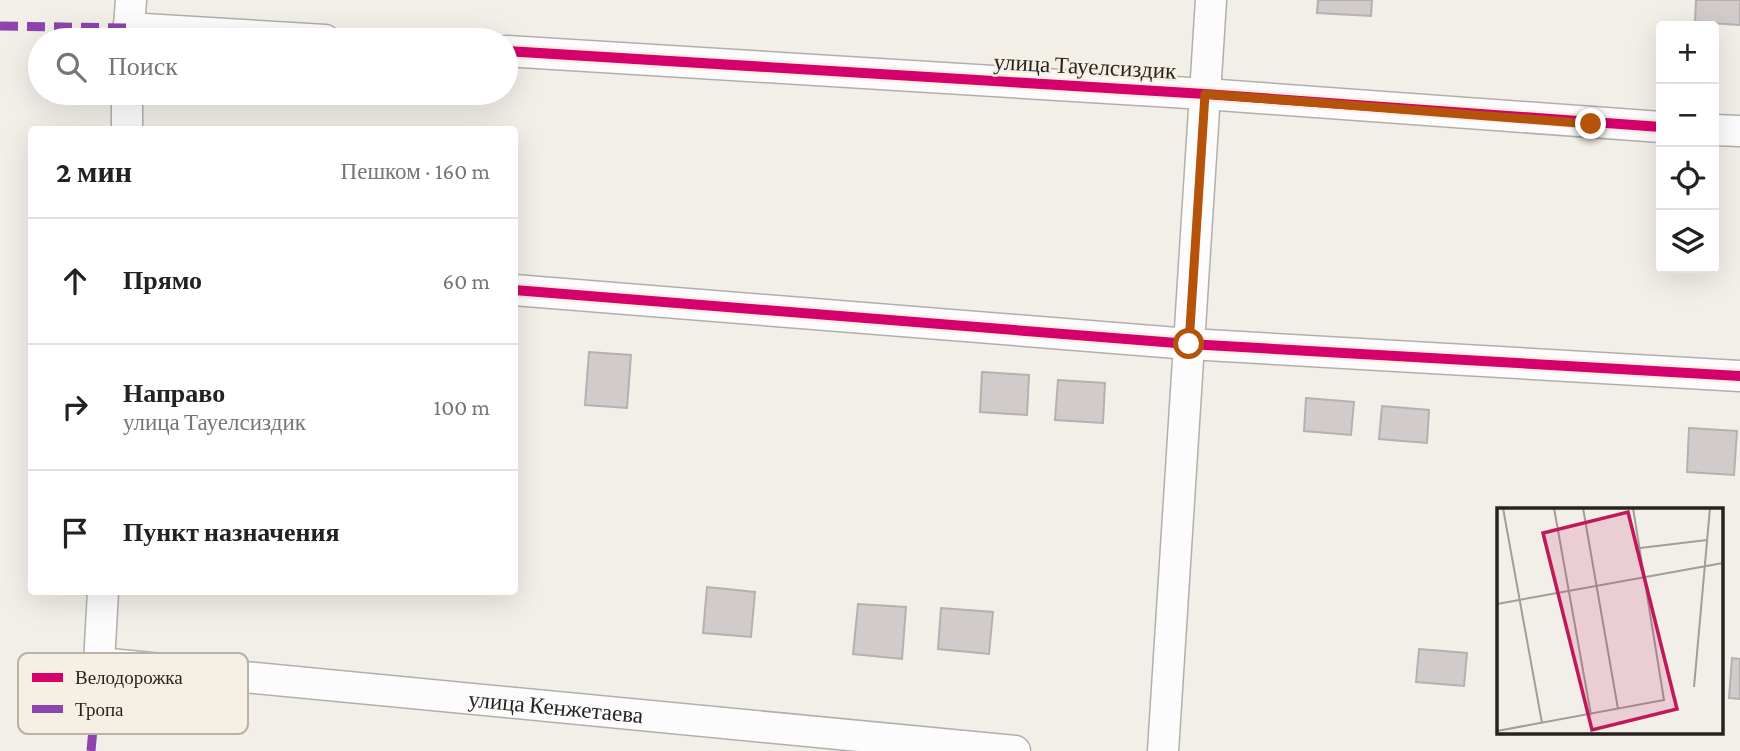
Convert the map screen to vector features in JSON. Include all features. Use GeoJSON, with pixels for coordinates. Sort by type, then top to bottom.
{"type":"FeatureCollection","features":[{"type":"Feature","properties":{"kind":"street"},"geometry":{"type":"LineString","coordinates":[[1163,751],[1211,0]]}},
{"type":"Feature","properties":{"kind":"street"},"geometry":{"type":"LineString","coordinates":[[129,23],[187,28]]}},
{"type":"Feature","properties":{"kind":"street","name":"улица Тауелсиздик"},"geometry":{"type":"LineString","coordinates":[[518,52],[1205,94],[1656,127]]}},
{"type":"Feature","properties":{"kind":"street"},"geometry":{"type":"LineString","coordinates":[[127,105],[127,126]]}},
{"type":"Feature","properties":{"kind":"street"},"geometry":{"type":"LineString","coordinates":[[1719,130],[1740,131]]}},
{"type":"Feature","properties":{"kind":"street"},"geometry":{"type":"LineString","coordinates":[[518,290],[1189,344],[1740,376]]}},
{"type":"Feature","properties":{"kind":"street","name":"улица Кенжетаева"},"geometry":{"type":"LineString","coordinates":[[100,653],[103,595]]}},
{"type":"Feature","properties":{"kind":"street","name":"улица Кенжетаева"},"geometry":{"type":"LineString","coordinates":[[248,677],[1015,751]]}},
{"type":"Feature","properties":{"kind":"building"},"geometry":{"type":"Polygon","coordinates":[[[1318,0],[1372,0],[1371,16],[1317,13],[1318,0]]]}},
{"type":"Feature","properties":{"kind":"building"},"geometry":{"type":"Polygon","coordinates":[[[1696,0],[1740,0],[1740,25],[1719,24],[1719,21],[1695,21],[1696,0]]]}},
{"type":"Feature","properties":{"kind":"building"},"geometry":{"type":"Polygon","coordinates":[[[589,352],[631,355],[627,408],[585,405],[589,352]]]}},
{"type":"Feature","properties":{"kind":"building"},"geometry":{"type":"Polygon","coordinates":[[[982,372],[1029,375],[1027,415],[980,412],[982,372]]]}},
{"type":"Feature","properties":{"kind":"building"},"geometry":{"type":"Polygon","coordinates":[[[1058,380],[1105,383],[1103,423],[1055,420],[1058,380]]]}},
{"type":"Feature","properties":{"kind":"building"},"geometry":{"type":"Polygon","coordinates":[[[1306,398],[1354,402],[1351,435],[1304,431],[1306,398]]]}},
{"type":"Feature","properties":{"kind":"building"},"geometry":{"type":"Polygon","coordinates":[[[1382,406],[1429,410],[1427,443],[1379,439],[1382,406]]]}},
{"type":"Feature","properties":{"kind":"building"},"geometry":{"type":"Polygon","coordinates":[[[1689,428],[1737,431],[1734,475],[1687,472],[1689,428]]]}},
{"type":"Feature","properties":{"kind":"building"},"geometry":{"type":"Polygon","coordinates":[[[707,587],[755,592],[751,637],[703,633],[707,587]]]}},
{"type":"Feature","properties":{"kind":"building"},"geometry":{"type":"Polygon","coordinates":[[[858,604],[906,607],[902,659],[853,654],[858,604]]]}},
{"type":"Feature","properties":{"kind":"building"},"geometry":{"type":"Polygon","coordinates":[[[941,608],[993,612],[989,654],[938,649],[941,608]]]}},
{"type":"Feature","properties":{"kind":"building"},"geometry":{"type":"Polygon","coordinates":[[[1419,649],[1467,653],[1464,686],[1416,682],[1419,649]]]}},
{"type":"Feature","properties":{"kind":"building"},"geometry":{"type":"Polygon","coordinates":[[[1732,658],[1740,659],[1740,699],[1729,698],[1732,658]]]}},
{"type":"Feature","properties":{"kind":"marked path"},"geometry":{"type":"LineString","coordinates":[[0,26],[128,28]]}},
{"type":"Feature","properties":{"kind":"marked path"},"geometry":{"type":"LineString","coordinates":[[91,751],[93,734]]}},
{"type":"Feature","properties":{"kind":"cycle path"},"geometry":{"type":"LineString","coordinates":[[518,52],[1205,94],[1656,127]]}},
{"type":"Feature","properties":{"kind":"cycle path"},"geometry":{"type":"LineString","coordinates":[[518,290],[1189,344],[1740,376]]}},
{"type":"Feature","properties":{"kind":"route"},"geometry":{"type":"LineString","coordinates":[[1189,344],[1205,94],[1591,124]]}}]}
